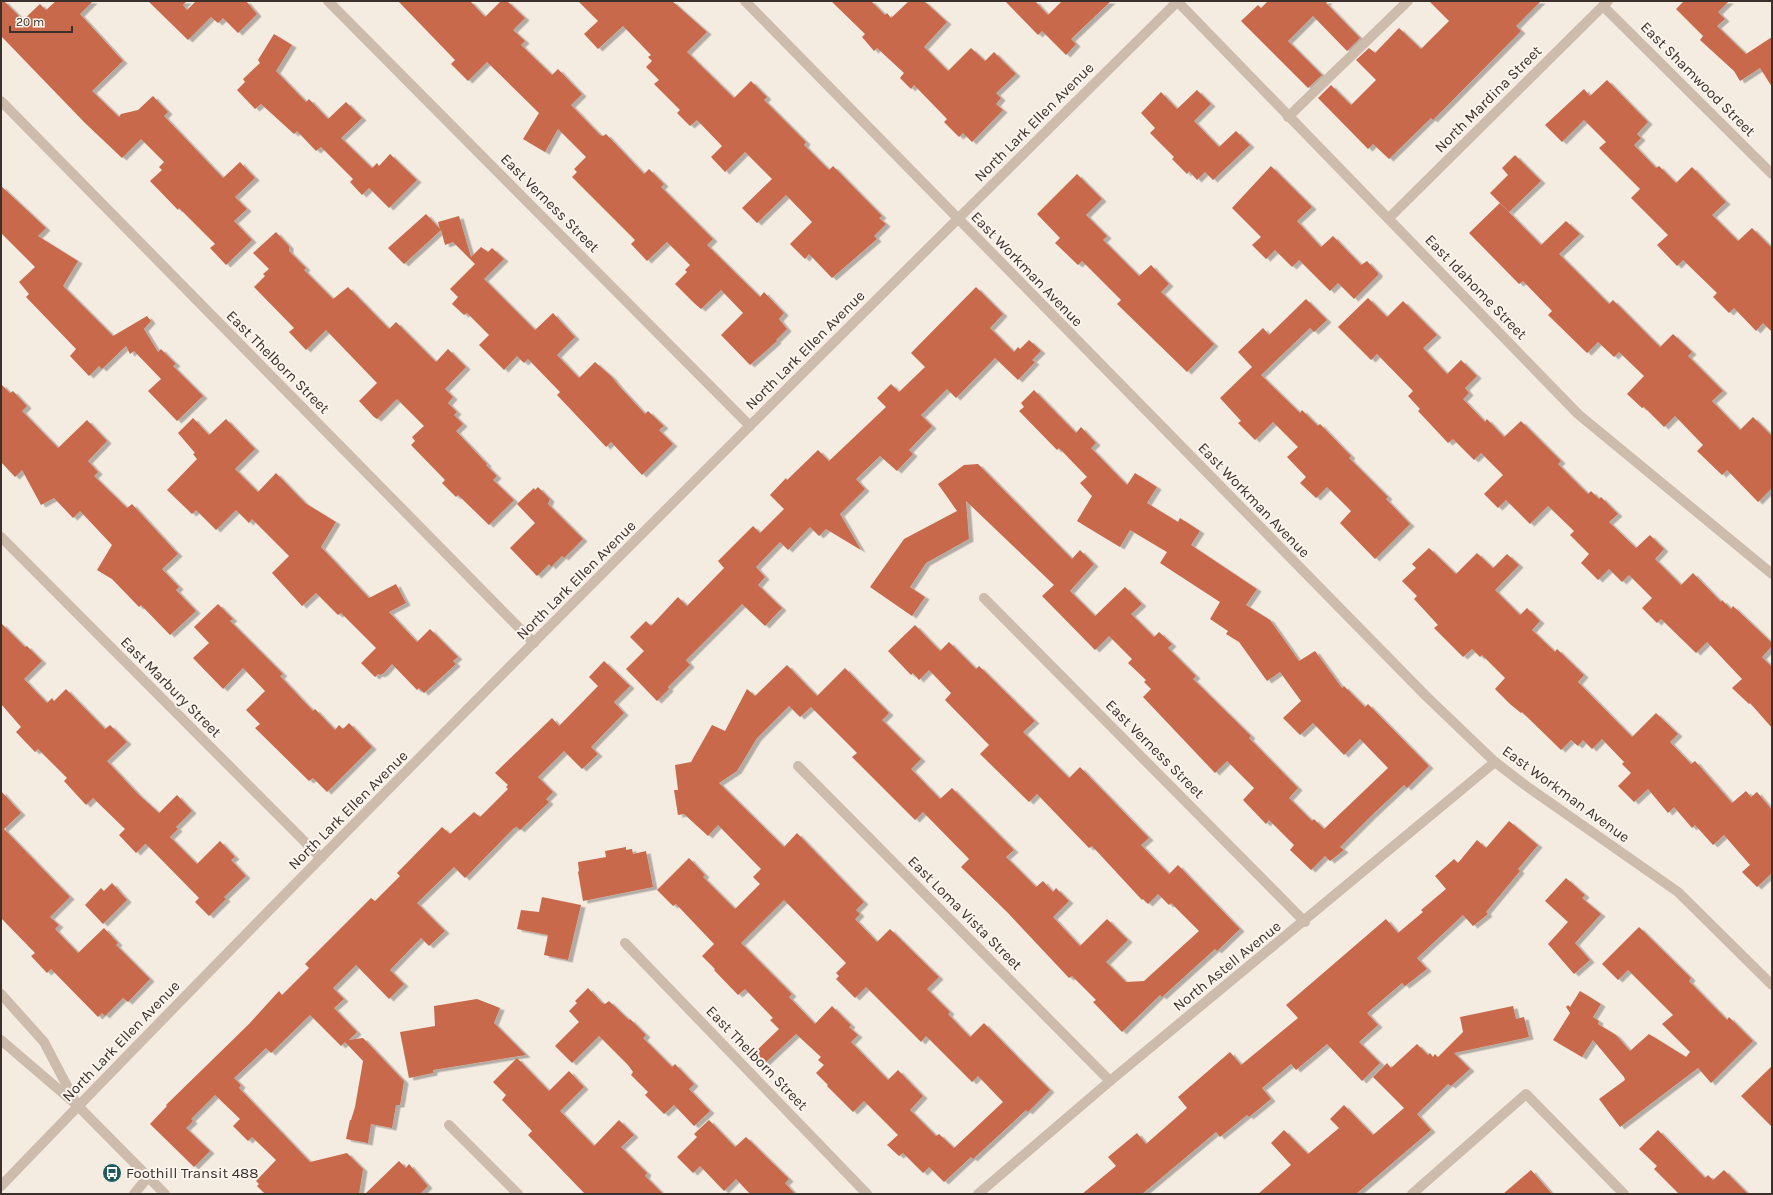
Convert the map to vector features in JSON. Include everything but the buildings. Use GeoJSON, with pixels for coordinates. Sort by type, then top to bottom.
{"type":"FeatureCollection","features":[{"type":"Feature","properties":{"kind":"street","name":"East Verness Street"},"geometry":{"type":"LineString","coordinates":[[328,1],[750,426]]}},
{"type":"Feature","properties":{"kind":"street","name":"East Workman Avenue"},"geometry":{"type":"LineString","coordinates":[[745,1],[1426,696],[1496,762],[1524,785],[1678,892],[1772,985]]}},
{"type":"Feature","properties":{"kind":"street","name":"North Lark Ellen Avenue"},"geometry":{"type":"LineString","coordinates":[[1,1186],[321,858],[534,643],[957,219],[1178,1]]}},
{"type":"Feature","properties":{"kind":"street","name":"East Idahome Street"},"geometry":{"type":"LineString","coordinates":[[1178,1],[1288,117],[1578,414],[1772,574]]}},
{"type":"Feature","properties":{"kind":"street"},"geometry":{"type":"LineString","coordinates":[[1288,117],[1408,1]]}},
{"type":"Feature","properties":{"kind":"street","name":"East Shamwood Street"},"geometry":{"type":"LineString","coordinates":[[1606,3],[1772,174]]}},
{"type":"Feature","properties":{"kind":"street","name":"North Mardina Street"},"geometry":{"type":"LineString","coordinates":[[1388,218],[1606,3]]}},
{"type":"Feature","properties":{"kind":"street","name":"East Thelborn Street"},"geometry":{"type":"LineString","coordinates":[[1,101],[534,643]]}},
{"type":"Feature","properties":{"kind":"street","name":"East Marbury Street"},"geometry":{"type":"LineString","coordinates":[[1,537],[321,858]]}},
{"type":"Feature","properties":{"kind":"street","name":"East Verness Street"},"geometry":{"type":"LineString","coordinates":[[984,598],[1304,922]]}},
{"type":"Feature","properties":{"kind":"street","name":"North Astell Avenue"},"geometry":{"type":"LineString","coordinates":[[978,1194],[1110,1081],[1496,762]]}},
{"type":"Feature","properties":{"kind":"street","name":"East Loma Vista Street"},"geometry":{"type":"LineString","coordinates":[[798,766],[1110,1081]]}},
{"type":"Feature","properties":{"kind":"street","name":"East Thelborn Street"},"geometry":{"type":"LineString","coordinates":[[625,943],[867,1194]]}},
{"type":"Feature","properties":{"kind":"street"},"geometry":{"type":"LineString","coordinates":[[1,994],[44,1042],[78,1106]]}},
{"type":"Feature","properties":{"kind":"street"},"geometry":{"type":"LineString","coordinates":[[1,1040],[78,1106],[165,1194]]}},
{"type":"Feature","properties":{"kind":"street"},"geometry":{"type":"LineString","coordinates":[[1412,1194],[1526,1094],[1624,1194]]}},
{"type":"Feature","properties":{"kind":"street"},"geometry":{"type":"LineString","coordinates":[[449,1125],[518,1194]]}},
{"type":"Feature","properties":{"kind":"street"},"geometry":{"type":"LineString","coordinates":[[134,1194],[148,1177]]}},
{"type":"Feature","properties":{"kind":"place","name":"Foothill Transit 488"},"geometry":{"type":"Point","coordinates":[112,1173]}}]}
